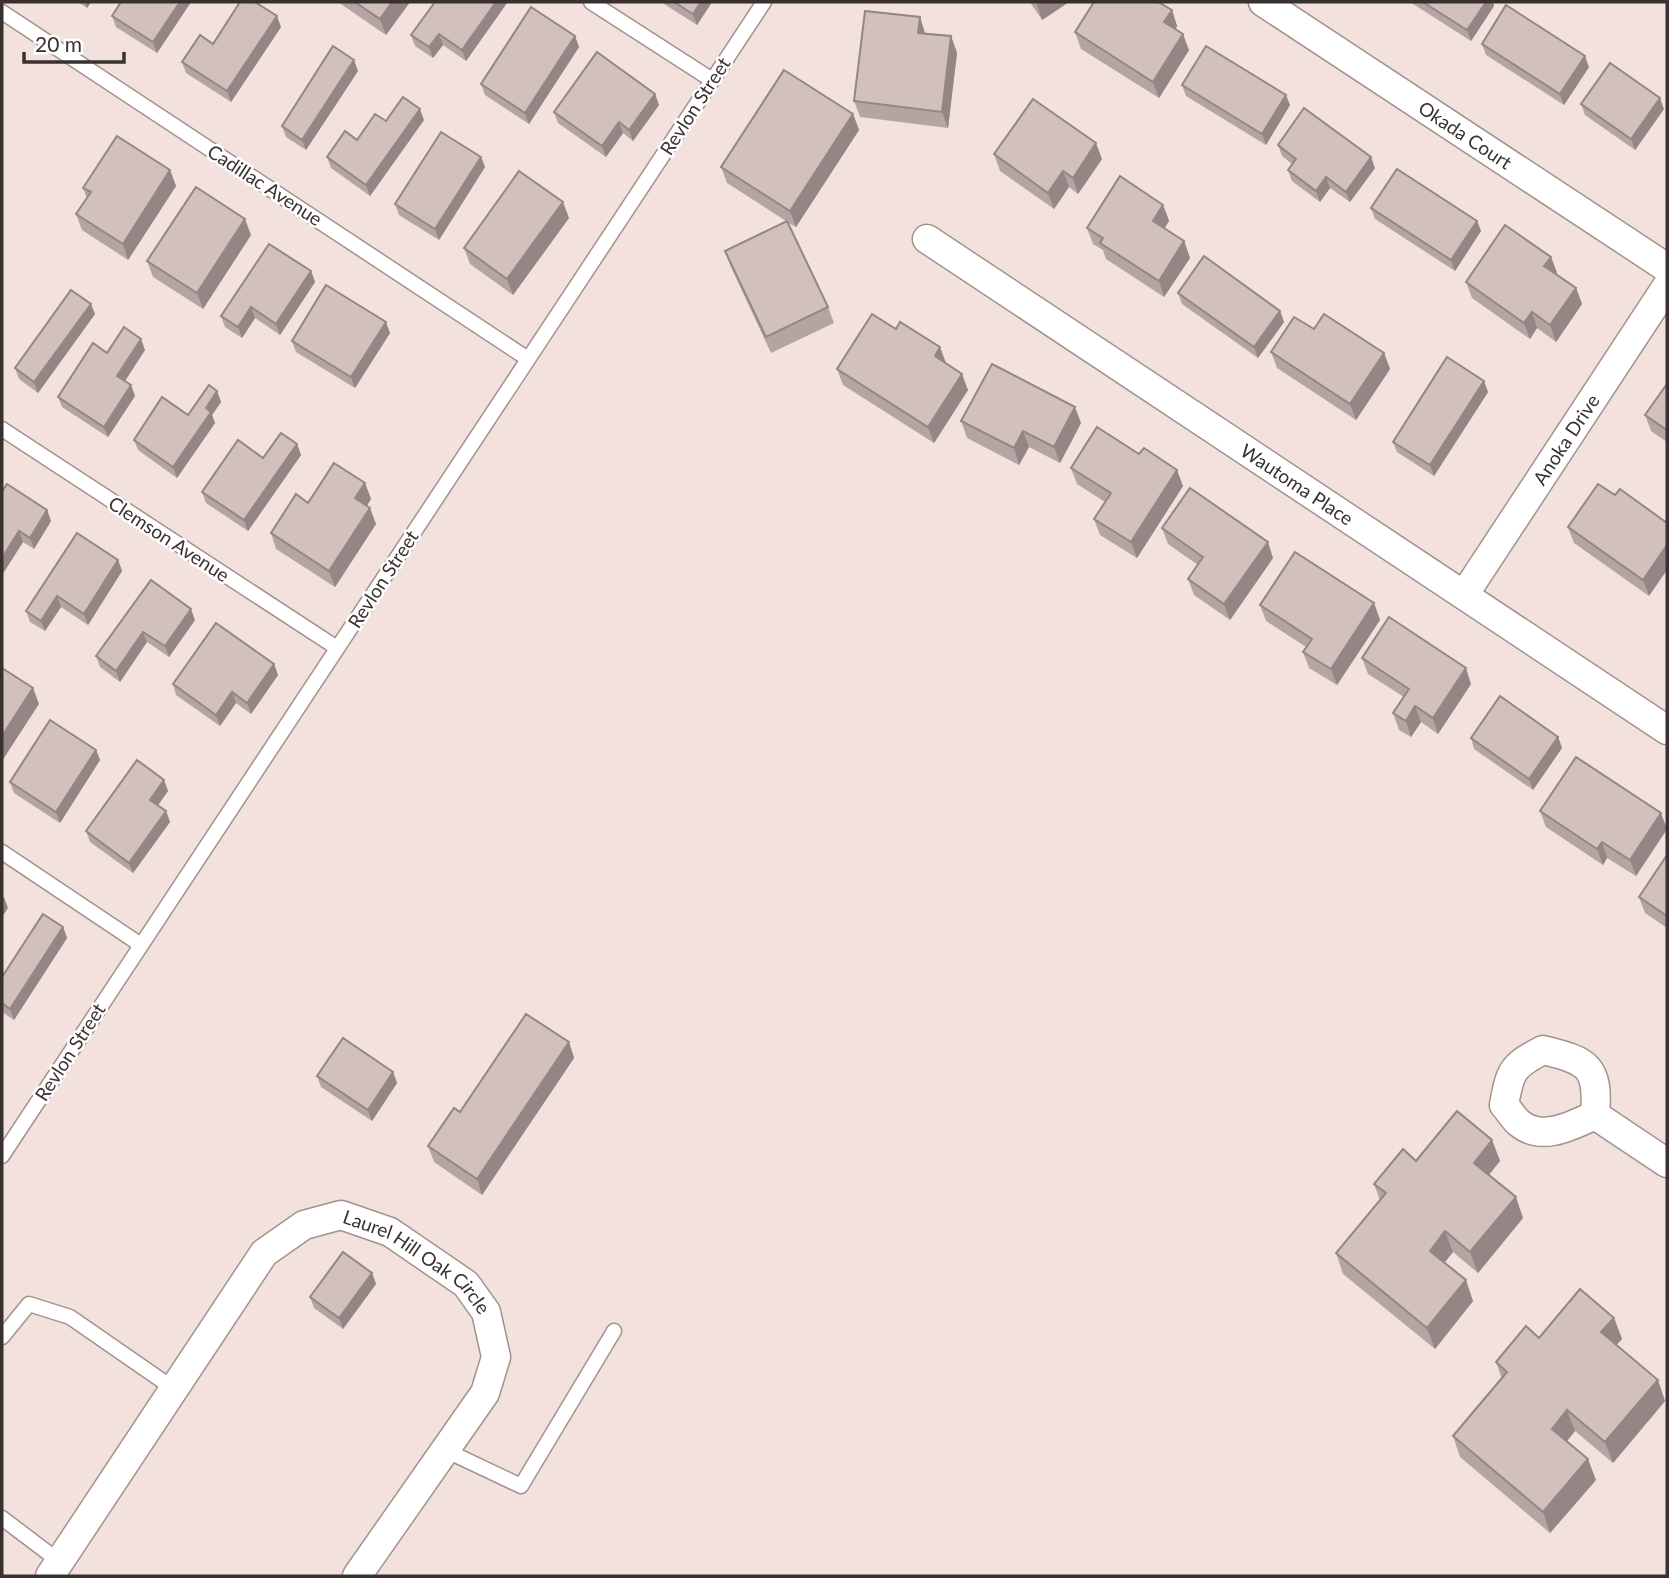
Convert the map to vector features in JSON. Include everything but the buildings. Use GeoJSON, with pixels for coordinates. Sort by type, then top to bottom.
{"type":"FeatureCollection","features":[{"type":"Feature","properties":{"kind":"street","name":"Okada Court"},"geometry":{"type":"LineString","coordinates":[[1263,2],[1667,268]]}},
{"type":"Feature","properties":{"kind":"street","name":"Wautoma Place"},"geometry":{"type":"LineString","coordinates":[[927,239],[1667,730]]}},
{"type":"Feature","properties":{"kind":"street","name":"Anoka Drive"},"geometry":{"type":"LineString","coordinates":[[1464,595],[1667,286]]}},
{"type":"Feature","properties":{"kind":"street"},"geometry":{"type":"LineString","coordinates":[[1595,1115],[1667,1163]]}},
{"type":"Feature","properties":{"kind":"street","name":"Laurel Hill Oak Circle"},"geometry":{"type":"LineString","coordinates":[[55,1569],[264,1253],[304,1225],[341,1215],[390,1232],[466,1284],[486,1312],[496,1357],[485,1393],[357,1576]]}},
{"type":"Feature","properties":{"kind":"lane"},"geometry":{"type":"LineString","coordinates":[[592,2],[712,80]]}},
{"type":"Feature","properties":{"kind":"lane","name":"Revlon Street"},"geometry":{"type":"LineString","coordinates":[[2,1156],[764,2]]}},
{"type":"Feature","properties":{"kind":"lane","name":"Cadillac Avenue"},"geometry":{"type":"LineString","coordinates":[[2,12],[528,359]]}},
{"type":"Feature","properties":{"kind":"lane","name":"Clemson Avenue"},"geometry":{"type":"LineString","coordinates":[[2,429],[337,648]]}},
{"type":"Feature","properties":{"kind":"lane"},"geometry":{"type":"LineString","coordinates":[[2,852],[141,945]]}},
{"type":"Feature","properties":{"kind":"lane"},"geometry":{"type":"LineString","coordinates":[[2,1337],[29,1304],[70,1317],[174,1389]]}},
{"type":"Feature","properties":{"kind":"lane"},"geometry":{"type":"LineString","coordinates":[[445,1450],[521,1486],[614,1331]]}},
{"type":"Feature","properties":{"kind":"lane"},"geometry":{"type":"LineString","coordinates":[[2,1518],[55,1569]]}}]}
